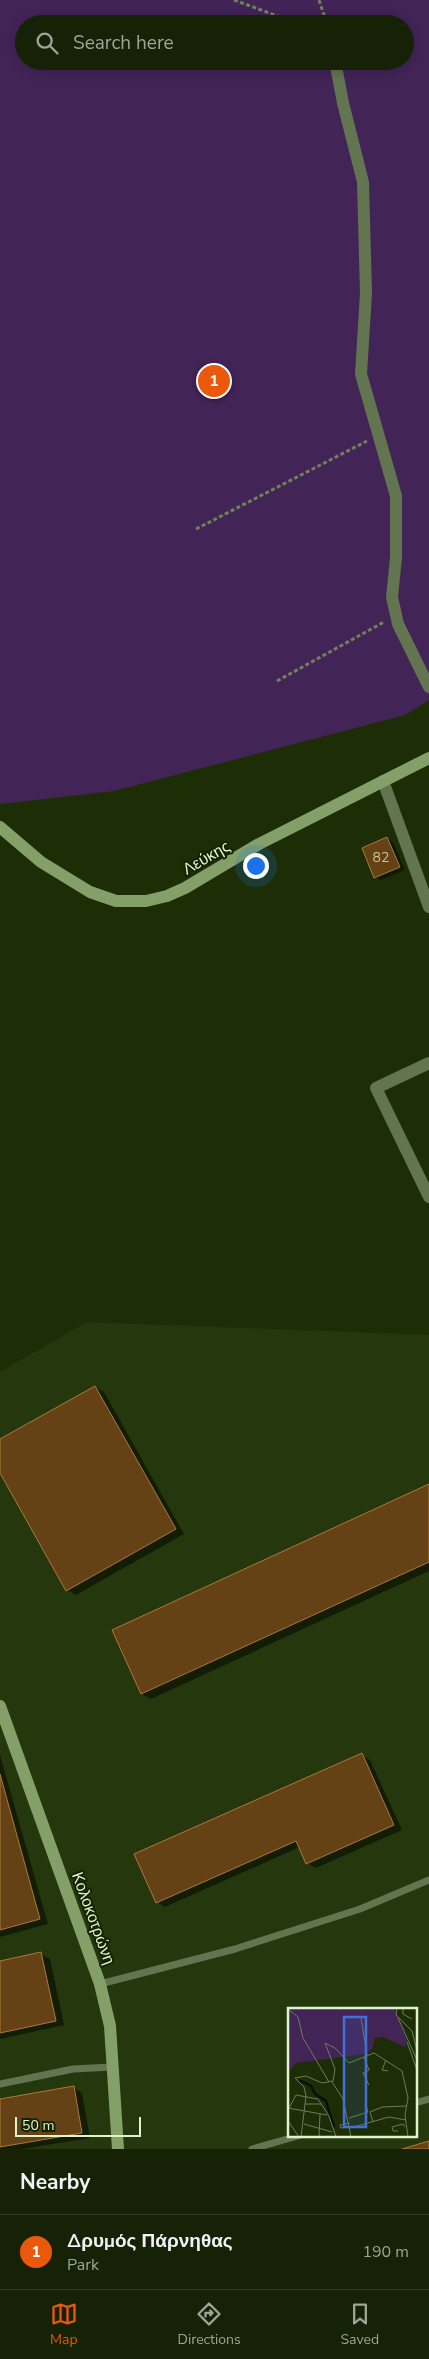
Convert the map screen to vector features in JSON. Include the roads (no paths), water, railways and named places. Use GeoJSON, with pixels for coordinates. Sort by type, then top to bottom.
{"type":"FeatureCollection","features":[{"type":"Feature","properties":{"kind":"street"},"geometry":{"type":"LineString","coordinates":[[337,70],[343,104],[363,182],[366,293],[361,374],[396,496],[396,558],[392,597],[398,624],[429,686]]}},
{"type":"Feature","properties":{"kind":"street","name":"Λεύκης"},"geometry":{"type":"LineString","coordinates":[[0,827],[41,862],[90,892],[116,901],[146,901],[167,896],[185,888],[260,844],[429,758]]}},
{"type":"Feature","properties":{"kind":"street"},"geometry":{"type":"LineString","coordinates":[[383,781],[429,907]]}},
{"type":"Feature","properties":{"kind":"street"},"geometry":{"type":"LineString","coordinates":[[429,1062],[376,1088],[429,1197]]}},
{"type":"Feature","properties":{"kind":"street","name":"Κολοκοτρώνη"},"geometry":{"type":"LineString","coordinates":[[0,1706],[100,1984],[110,2026],[118,2149]]}},
{"type":"Feature","properties":{"kind":"lane"},"geometry":{"type":"LineString","coordinates":[[100,1984],[235,1949],[351,1912],[429,1880]]}},
{"type":"Feature","properties":{"kind":"lane"},"geometry":{"type":"LineString","coordinates":[[0,2084],[73,2069],[113,2067]]}},
{"type":"Feature","properties":{"kind":"lane"},"geometry":{"type":"LineString","coordinates":[[416,2103],[429,2099]]}},
{"type":"Feature","properties":{"kind":"lane"},"geometry":{"type":"LineString","coordinates":[[252,2149],[298,2136]]}},
{"type":"Feature","properties":{"kind":"place","name":"Δρυμός Πάρνηθας"},"geometry":{"type":"Point","coordinates":[214,381]}}]}
